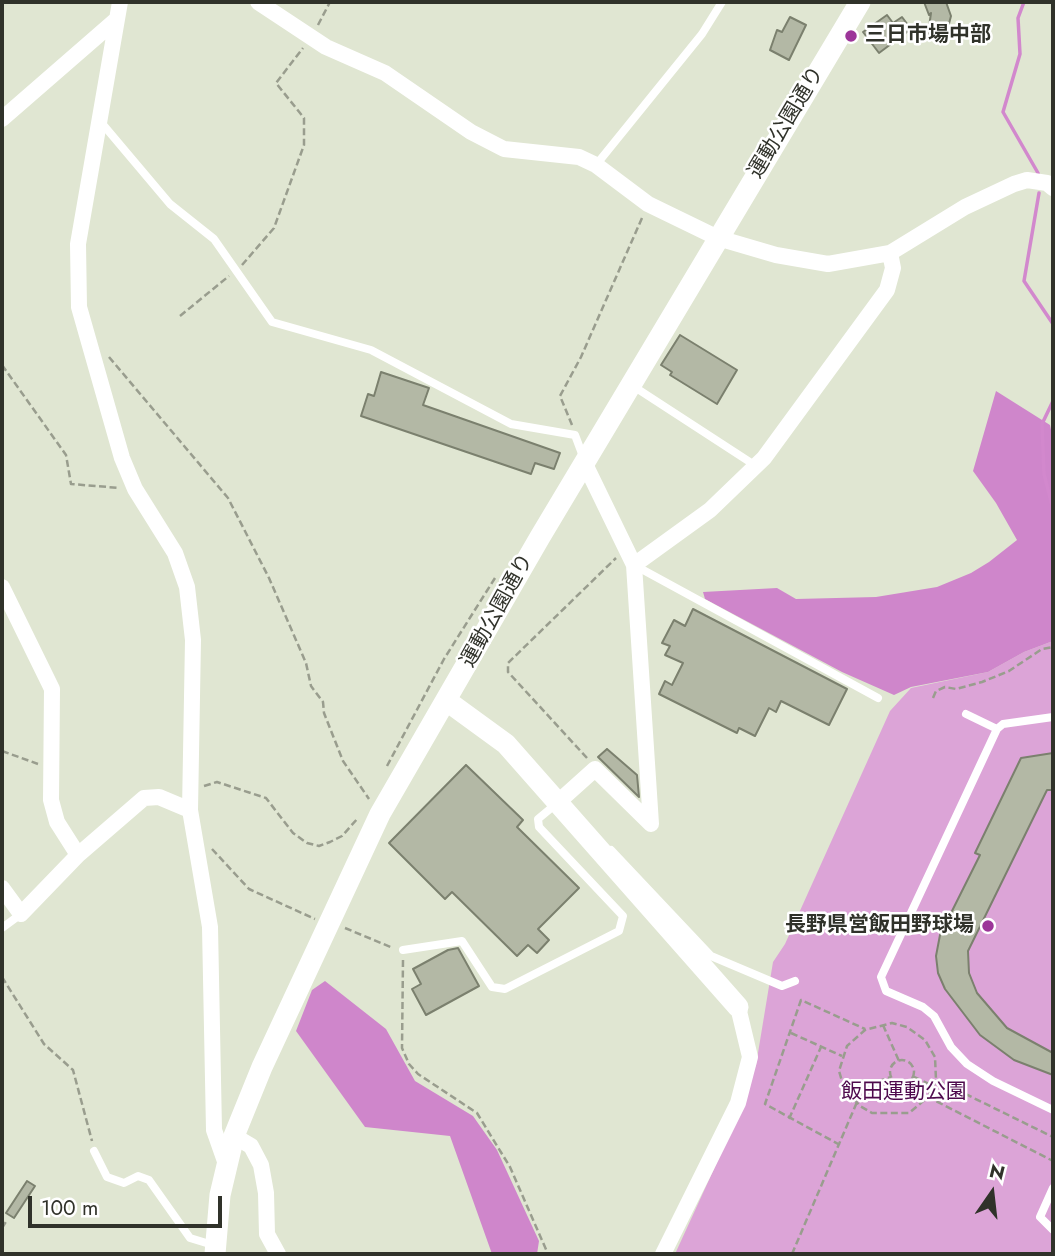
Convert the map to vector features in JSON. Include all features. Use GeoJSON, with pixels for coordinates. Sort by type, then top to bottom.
{"type":"FeatureCollection","features":[{"type":"Feature","properties":{"kind":"street"},"geometry":{"type":"LineString","coordinates":[[120,2],[78,244],[79,307],[122,458],[135,489],[176,553],[187,587],[192,640],[190,810],[210,927],[214,1130],[226,1164]]}},
{"type":"Feature","properties":{"kind":"street"},"geometry":{"type":"LineString","coordinates":[[258,2],[311,37],[385,73],[471,132],[505,149],[579,157],[596,165],[648,204],[718,238],[776,255],[828,264],[890,253],[965,206],[1014,184],[1027,180],[1047,183],[1053,188]]}},
{"type":"Feature","properties":{"kind":"street","name":"運動公園通り"},"geometry":{"type":"LineString","coordinates":[[215,1250],[226,1164],[234,1136],[336,925],[380,814],[584,462],[860,2]]}},
{"type":"Feature","properties":{"kind":"street"},"geometry":{"type":"LineString","coordinates":[[2,119],[117,19]]}},
{"type":"Feature","properties":{"kind":"street"},"geometry":{"type":"LineString","coordinates":[[634,565],[710,510],[756,466],[843,354],[887,290],[893,268],[890,253]]}},
{"type":"Feature","properties":{"kind":"street"},"geometry":{"type":"LineString","coordinates":[[556,804],[594,769],[651,824],[634,565],[584,462]]}},
{"type":"Feature","properties":{"kind":"street"},"geometry":{"type":"LineString","coordinates":[[2,587],[52,689],[51,800],[57,822],[78,855]]}},
{"type":"Feature","properties":{"kind":"street"},"geometry":{"type":"LineString","coordinates":[[447,701],[506,744],[556,804],[738,1007],[750,1057],[738,1103],[663,1254]]}},
{"type":"Feature","properties":{"kind":"street"},"geometry":{"type":"LineString","coordinates":[[2,888],[21,914],[78,855],[144,799],[159,797],[190,810]]}},
{"type":"Feature","properties":{"kind":"street"},"geometry":{"type":"LineString","coordinates":[[234,1136],[251,1146],[261,1166],[266,1193],[267,1234],[278,1254]]}},
{"type":"Feature","properties":{"kind":"lane"},"geometry":{"type":"LineString","coordinates":[[596,165],[702,34],[722,2]]}},
{"type":"Feature","properties":{"kind":"lane"},"geometry":{"type":"LineString","coordinates":[[99,119],[170,204],[214,239],[272,322],[371,350],[511,424],[575,435],[584,462]]}},
{"type":"Feature","properties":{"kind":"lane"},"geometry":{"type":"LineString","coordinates":[[631,384],[756,466]]}},
{"type":"Feature","properties":{"kind":"lane"},"geometry":{"type":"LineString","coordinates":[[634,565],[878,698]]}},
{"type":"Feature","properties":{"kind":"lane"},"geometry":{"type":"LineString","coordinates":[[966,714],[997,729]]}},
{"type":"Feature","properties":{"kind":"lane"},"geometry":{"type":"LineString","coordinates":[[1053,717],[1003,724],[997,729],[881,977],[886,991],[923,1007],[934,1016],[951,1047],[967,1064],[993,1081],[1053,1110]]}},
{"type":"Feature","properties":{"kind":"lane"},"geometry":{"type":"LineString","coordinates":[[403,950],[462,941],[492,987],[505,989],[619,931],[623,916],[539,827],[538,819],[556,804]]}},
{"type":"Feature","properties":{"kind":"lane"},"geometry":{"type":"LineString","coordinates":[[582,833],[617,854],[712,956],[762,981],[782,986],[795,981]]}},
{"type":"Feature","properties":{"kind":"lane"},"geometry":{"type":"LineString","coordinates":[[2,928],[21,914]]}},
{"type":"Feature","properties":{"kind":"lane"},"geometry":{"type":"LineString","coordinates":[[94,1151],[107,1177],[124,1182],[138,1177],[149,1180],[190,1238],[215,1250]]}},
{"type":"Feature","properties":{"kind":"lane"},"geometry":{"type":"LineString","coordinates":[[1053,1188],[1040,1217],[1053,1230]]}},
{"type":"Feature","properties":{"kind":"path"},"geometry":{"type":"LineString","coordinates":[[180,316],[253,256],[274,228],[304,145],[303,118],[276,83],[311,37],[330,2]]}},
{"type":"Feature","properties":{"kind":"path"},"geometry":{"type":"LineString","coordinates":[[575,435],[560,396],[581,357],[648,204]]}},
{"type":"Feature","properties":{"kind":"path"},"geometry":{"type":"LineString","coordinates":[[108,356],[228,498],[269,578],[306,663],[311,686],[323,702],[324,713],[343,761],[369,799],[375,788]]}},
{"type":"Feature","properties":{"kind":"path"},"geometry":{"type":"LineString","coordinates":[[2,365],[66,454],[71,484],[135,489]]}},
{"type":"Feature","properties":{"kind":"path"},"geometry":{"type":"LineString","coordinates":[[594,769],[508,672],[508,663],[626,548]]}},
{"type":"Feature","properties":{"kind":"path"},"geometry":{"type":"LineString","coordinates":[[381,776],[444,659],[496,578]]}},
{"type":"Feature","properties":{"kind":"path"},"geometry":{"type":"LineString","coordinates":[[933,698],[945,687],[956,689],[982,682],[1009,671],[1042,649],[1053,648]]}},
{"type":"Feature","properties":{"kind":"path"},"geometry":{"type":"LineString","coordinates":[[2,751],[51,768]]}},
{"type":"Feature","properties":{"kind":"path"},"geometry":{"type":"LineString","coordinates":[[203,787],[209,782],[217,782],[266,798],[299,839],[319,846],[342,836],[363,810]]}},
{"type":"Feature","properties":{"kind":"path"},"geometry":{"type":"LineString","coordinates":[[212,849],[249,889],[372,941],[403,950],[402,1048],[408,1064],[418,1074],[477,1113],[510,1167],[548,1254]]}},
{"type":"Feature","properties":{"kind":"path"},"geometry":{"type":"LineString","coordinates":[[2,977],[44,1044],[73,1070],[94,1151]]}},
{"type":"Feature","properties":{"kind":"path"},"geometry":{"type":"LineString","coordinates":[[840,1145],[765,1104],[801,1000],[865,1030]]}},
{"type":"Feature","properties":{"kind":"path"},"geometry":{"type":"LineString","coordinates":[[892,1023],[907,1027],[925,1040],[935,1057],[934,1086],[928,1097],[909,1113],[872,1113],[848,1091],[839,1071],[842,1056],[854,1037],[865,1030],[883,1025],[892,1023]]}},
{"type":"Feature","properties":{"kind":"path"},"geometry":{"type":"LineString","coordinates":[[883,1025],[899,1060],[913,1066],[914,1077],[911,1082],[894,1082],[891,1076],[892,1068],[899,1060]]}},
{"type":"Feature","properties":{"kind":"path"},"geometry":{"type":"LineString","coordinates":[[790,1032],[842,1056]]}},
{"type":"Feature","properties":{"kind":"path"},"geometry":{"type":"LineString","coordinates":[[789,1119],[821,1046]]}},
{"type":"Feature","properties":{"kind":"path"},"geometry":{"type":"LineString","coordinates":[[848,1091],[891,1076]]}},
{"type":"Feature","properties":{"kind":"path"},"geometry":{"type":"LineString","coordinates":[[914,1077],[934,1086]]}},
{"type":"Feature","properties":{"kind":"path"},"geometry":{"type":"LineString","coordinates":[[936,1080],[1053,1137]]}},
{"type":"Feature","properties":{"kind":"path"},"geometry":{"type":"LineString","coordinates":[[928,1097],[1053,1161]]}},
{"type":"Feature","properties":{"kind":"path"},"geometry":{"type":"LineString","coordinates":[[792,1254],[857,1102]]}},
{"type":"Feature","properties":{"kind":"path"},"geometry":{"type":"LineString","coordinates":[[2,1228],[7,1220]]}},
{"type":"Feature","properties":{"kind":"green space","name":"飯田運動公園"},"geometry":{"type":"Polygon","coordinates":[[[1053,641],[1053,1254],[675,1254],[719,1158],[756,1065],[773,962],[785,944],[890,711],[911,688],[988,672],[1024,652],[1053,641]]]}},
{"type":"Feature","properties":{"kind":"shaded area"},"geometry":{"type":"Polygon","coordinates":[[[996,391],[1050,425],[1053,439],[1053,641],[1024,652],[988,672],[911,687],[894,695],[842,672],[705,599],[703,592],[777,588],[796,599],[876,597],[937,587],[971,573],[989,562],[1017,540],[996,503],[973,471],[996,391]]]}},
{"type":"Feature","properties":{"kind":"shaded area"},"geometry":{"type":"Polygon","coordinates":[[[325,981],[386,1029],[415,1081],[473,1116],[497,1150],[539,1241],[537,1254],[492,1254],[450,1136],[365,1127],[296,1031],[312,990],[325,981]]]}},
{"type":"Feature","properties":{"kind":"building"},"geometry":{"type":"Polygon","coordinates":[[[924,2],[946,2],[951,16],[945,39],[928,34],[931,13],[929,15],[924,2]]]}},
{"type":"Feature","properties":{"kind":"building"},"geometry":{"type":"Polygon","coordinates":[[[887,15],[893,23],[902,17],[911,29],[879,53],[863,32],[887,15]]]}},
{"type":"Feature","properties":{"kind":"building"},"geometry":{"type":"Polygon","coordinates":[[[790,17],[806,25],[789,60],[770,50],[777,30],[782,32],[790,17]]]}},
{"type":"Feature","properties":{"kind":"building"},"geometry":{"type":"Polygon","coordinates":[[[680,335],[737,370],[717,404],[670,375],[672,372],[661,365],[680,335]]]}},
{"type":"Feature","properties":{"kind":"building"},"geometry":{"type":"Polygon","coordinates":[[[381,372],[429,388],[423,405],[560,453],[554,469],[535,463],[531,474],[361,416],[368,394],[374,396],[381,372]]]}},
{"type":"Feature","properties":{"kind":"building"},"geometry":{"type":"Polygon","coordinates":[[[693,609],[847,689],[829,725],[781,701],[776,712],[769,708],[755,736],[739,728],[737,733],[659,694],[665,681],[672,685],[683,663],[665,655],[670,646],[662,643],[674,620],[685,626],[693,609]]]}},
{"type":"Feature","properties":{"kind":"building"},"geometry":{"type":"Polygon","coordinates":[[[607,749],[637,775],[639,797],[598,757],[607,749]]]}},
{"type":"Feature","properties":{"kind":"building"},"geometry":{"type":"Polygon","coordinates":[[[1053,753],[1053,790],[1047,790],[968,951],[969,973],[977,993],[1007,1028],[1053,1053],[1053,1075],[1014,1060],[980,1035],[945,989],[938,973],[936,956],[940,935],[980,855],[975,853],[1021,758],[1053,753]]]}},
{"type":"Feature","properties":{"kind":"building"},"geometry":{"type":"Polygon","coordinates":[[[466,765],[523,820],[517,827],[579,888],[538,929],[549,940],[537,953],[528,945],[517,956],[452,892],[445,899],[389,843],[466,765]]]}},
{"type":"Feature","properties":{"kind":"building"},"geometry":{"type":"Polygon","coordinates":[[[458,948],[479,986],[426,1015],[412,989],[421,984],[413,969],[448,950],[458,948]]]}},
{"type":"Feature","properties":{"kind":"building"},"geometry":{"type":"Polygon","coordinates":[[[27,1181],[35,1186],[14,1218],[6,1213],[27,1181]]]}},
{"type":"Feature","properties":{"kind":"waterway"},"geometry":{"type":"LineString","coordinates":[[1024,2],[1018,18],[1020,54],[1003,112],[1038,173]]}},
{"type":"Feature","properties":{"kind":"waterway"},"geometry":{"type":"LineString","coordinates":[[1039,193],[1024,281],[1053,324]]}},
{"type":"Feature","properties":{"kind":"waterway"},"geometry":{"type":"LineString","coordinates":[[1053,401],[1042,424],[1044,474],[1053,509]]}},
{"type":"Feature","properties":{"kind":"place","name":"三日市場中部"},"geometry":{"type":"Point","coordinates":[851,36]}},
{"type":"Feature","properties":{"kind":"place","name":"長野県営飯田野球場"},"geometry":{"type":"Point","coordinates":[988,926]}}]}
